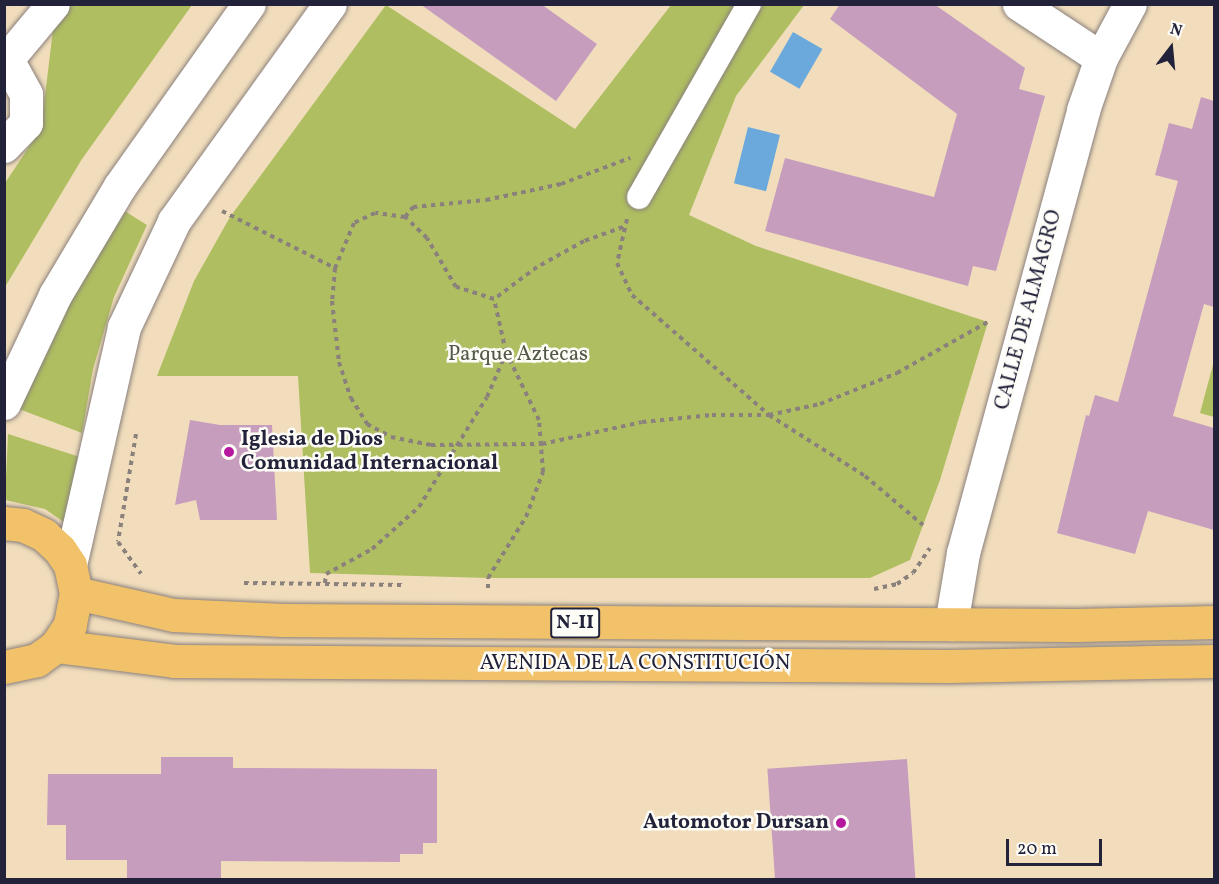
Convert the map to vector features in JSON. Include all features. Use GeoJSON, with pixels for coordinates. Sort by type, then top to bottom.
{"type":"FeatureCollection","features":[{"type":"Feature","properties":{"kind":"main road"},"geometry":{"type":"LineString","coordinates":[[4,523],[23,525],[44,535],[73,579],[70,625],[56,646],[37,660],[4,667]]}},
{"type":"Feature","properties":{"kind":"main road","name":"AVENIDA DE LA CONSTITUCIÓN"},"geometry":{"type":"LineString","coordinates":[[73,579],[174,615],[283,620],[1076,625],[1215,622]]}},
{"type":"Feature","properties":{"kind":"main road","name":"AVENIDA DE LA CONSTITUCIÓN"},"geometry":{"type":"LineString","coordinates":[[56,646],[174,661],[938,666],[1215,661]]}},
{"type":"Feature","properties":{"kind":"street"},"geometry":{"type":"LineString","coordinates":[[4,146],[26,123],[26,94],[6,56],[53,4]]}},
{"type":"Feature","properties":{"kind":"street"},"geometry":{"type":"LineString","coordinates":[[4,403],[55,295],[120,186],[249,4]]}},
{"type":"Feature","properties":{"kind":"street"},"geometry":{"type":"LineString","coordinates":[[73,579],[124,327],[174,221],[330,4]]}},
{"type":"Feature","properties":{"kind":"street"},"geometry":{"type":"LineString","coordinates":[[639,197],[749,4]]}},
{"type":"Feature","properties":{"kind":"street"},"geometry":{"type":"LineString","coordinates":[[1019,4],[1101,58]]}},
{"type":"Feature","properties":{"kind":"street","name":"CALLE DE ALMAGRO"},"geometry":{"type":"LineString","coordinates":[[951,624],[963,552],[1083,110],[1101,58],[1131,4]]}},
{"type":"Feature","properties":{"kind":"path"},"geometry":{"type":"LineString","coordinates":[[405,217],[413,207],[486,200],[561,184],[622,159],[663,154]]}},
{"type":"Feature","properties":{"kind":"path"},"geometry":{"type":"LineString","coordinates":[[639,197],[623,227],[617,263],[632,295],[769,415],[865,476],[923,525]]}},
{"type":"Feature","properties":{"kind":"path"},"geometry":{"type":"LineString","coordinates":[[221,211],[335,268]]}},
{"type":"Feature","properties":{"kind":"path"},"geometry":{"type":"LineString","coordinates":[[495,298],[456,287],[427,238],[405,217],[375,213],[354,223],[335,268],[332,301],[339,363],[351,398],[367,423],[391,437],[431,445],[542,444],[642,422],[712,415],[769,415],[820,404],[897,373],[988,322]]}},
{"type":"Feature","properties":{"kind":"path"},"geometry":{"type":"LineString","coordinates":[[495,298],[546,261],[584,241],[623,227]]}},
{"type":"Feature","properties":{"kind":"path"},"geometry":{"type":"LineString","coordinates":[[488,588],[488,578],[526,517],[543,472],[539,420],[506,352],[495,298]]}},
{"type":"Feature","properties":{"kind":"path"},"geometry":{"type":"LineString","coordinates":[[325,583],[326,573],[372,549],[419,507],[487,397],[506,352]]}},
{"type":"Feature","properties":{"kind":"path"},"geometry":{"type":"LineString","coordinates":[[138,425],[118,542],[146,581]]}},
{"type":"Feature","properties":{"kind":"path"},"geometry":{"type":"LineString","coordinates":[[862,589],[897,584],[913,573],[930,547]]}},
{"type":"Feature","properties":{"kind":"path"},"geometry":{"type":"LineString","coordinates":[[232,583],[406,585]]}},
{"type":"Feature","properties":{"kind":"path"},"geometry":{"type":"LineString","coordinates":[[476,588],[500,588]]}},
{"type":"Feature","properties":{"kind":"green space"},"geometry":{"type":"Polygon","coordinates":[[[56,5],[192,5],[82,159],[5,287],[5,183],[41,129],[56,5]]]}},
{"type":"Feature","properties":{"kind":"green space","name":"Parque Aztecas"},"geometry":{"type":"Polygon","coordinates":[[[386,5],[575,129],[671,5],[804,5],[736,96],[689,215],[756,246],[988,322],[940,480],[910,560],[870,578],[488,578],[310,573],[298,376],[157,376],[194,281],[230,217],[386,5]]]}},
{"type":"Feature","properties":{"kind":"green space"},"geometry":{"type":"Polygon","coordinates":[[[123,210],[147,225],[114,297],[93,369],[82,433],[19,409],[42,352],[123,210]]]}},
{"type":"Feature","properties":{"kind":"green space"},"geometry":{"type":"Polygon","coordinates":[[[1214,361],[1214,417],[1200,413],[1214,361]]]}},
{"type":"Feature","properties":{"kind":"green space"},"geometry":{"type":"Polygon","coordinates":[[[8,434],[80,457],[65,523],[45,509],[5,500],[8,434]]]}},
{"type":"Feature","properties":{"kind":"water"},"geometry":{"type":"Polygon","coordinates":[[[793,32],[822,49],[799,89],[770,72],[793,32]]]}},
{"type":"Feature","properties":{"kind":"water"},"geometry":{"type":"Polygon","coordinates":[[[748,127],[780,135],[766,191],[734,183],[748,127]]]}},
{"type":"Feature","properties":{"kind":"building"},"geometry":{"type":"Polygon","coordinates":[[[420,4],[541,4],[597,44],[556,101],[420,4]]]}},
{"type":"Feature","properties":{"kind":"building"},"geometry":{"type":"Polygon","coordinates":[[[840,4],[934,4],[1025,68],[1019,89],[1045,96],[996,271],[973,266],[968,286],[765,231],[785,158],[934,197],[957,114],[830,19],[840,4]]]}},
{"type":"Feature","properties":{"kind":"building"},"geometry":{"type":"Polygon","coordinates":[[[1201,97],[1214,101],[1214,307],[1204,304],[1173,416],[1214,428],[1214,530],[1148,511],[1135,554],[1057,533],[1086,415],[1089,416],[1095,395],[1118,402],[1178,181],[1155,175],[1169,123],[1192,129],[1201,97]]]}},
{"type":"Feature","properties":{"kind":"building","name":"Iglesia de Dios Comunidad Internacional"},"geometry":{"type":"Polygon","coordinates":[[[190,420],[220,425],[272,425],[277,520],[200,520],[196,500],[175,505],[190,420]]]}},
{"type":"Feature","properties":{"kind":"building"},"geometry":{"type":"Polygon","coordinates":[[[161,757],[233,757],[233,768],[437,769],[437,843],[423,843],[423,854],[400,854],[400,862],[221,861],[221,880],[127,880],[127,860],[66,860],[66,825],[47,825],[48,774],[161,774],[161,757]]]}},
{"type":"Feature","properties":{"kind":"building","name":"Automotor Dursan"},"geometry":{"type":"Polygon","coordinates":[[[907,759],[915,880],[775,880],[767,769],[907,759]]]}},
{"type":"Feature","properties":{"kind":"place","name":"Iglesia de Dios Comunidad Internacional"},"geometry":{"type":"Point","coordinates":[229,452]}},
{"type":"Feature","properties":{"kind":"place","name":"Automotor Dursan"},"geometry":{"type":"Point","coordinates":[841,823]}}]}
